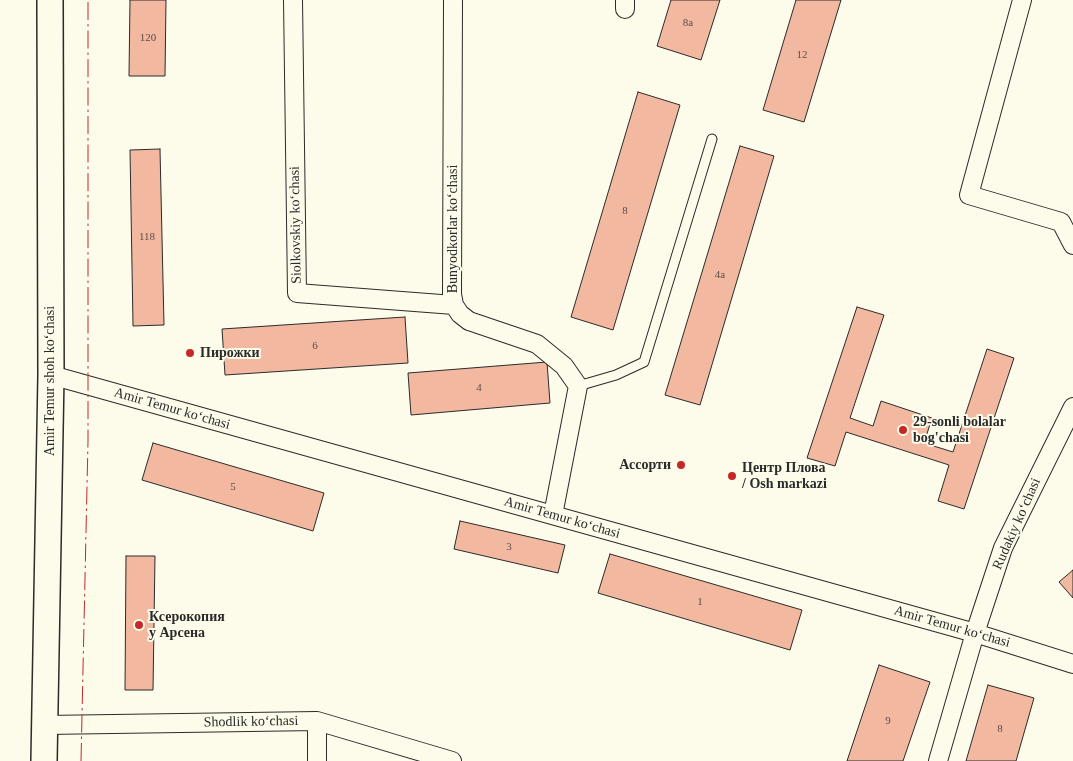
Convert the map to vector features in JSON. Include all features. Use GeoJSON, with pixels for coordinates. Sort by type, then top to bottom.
{"type":"FeatureCollection","features":[{"type":"Feature","properties":{"kind":"main road","name":"Amir Temur shoh ko‘chasi"},"geometry":{"type":"LineString","coordinates":[[44,761],[51,375],[50,0]]}},
{"type":"Feature","properties":{"kind":"street","name":"Siolkovskiy ko‘chasi"},"geometry":{"type":"LineString","coordinates":[[293,0],[297,292],[454,305]]}},
{"type":"Feature","properties":{"kind":"street","name":"Bunyodkorlar ko‘chasi"},"geometry":{"type":"LineString","coordinates":[[453,0],[452,294],[454,305],[460,314],[469,321],[537,344],[564,366],[578,386]]}},
{"type":"Feature","properties":{"kind":"street"},"geometry":{"type":"LineString","coordinates":[[1022,0],[969,196],[1060,222],[1073,245]]}},
{"type":"Feature","properties":{"kind":"street","name":"Amir Temur ko‘chasi"},"geometry":{"type":"LineString","coordinates":[[51,375],[975,633],[1073,664]]}},
{"type":"Feature","properties":{"kind":"street"},"geometry":{"type":"LineString","coordinates":[[552,515],[578,386]]}},
{"type":"Feature","properties":{"kind":"street","name":"Rudakiy ko‘chasi"},"geometry":{"type":"LineString","coordinates":[[938,761],[975,633],[1003,548],[1073,406]]}},
{"type":"Feature","properties":{"kind":"street"},"geometry":{"type":"LineString","coordinates":[[316,721],[316,761]]}},
{"type":"Feature","properties":{"kind":"street","name":"Shodlik ko‘chasi"},"geometry":{"type":"LineString","coordinates":[[45,725],[316,721],[452,761]]}},
{"type":"Feature","properties":{"kind":"lane"},"geometry":{"type":"LineString","coordinates":[[578,386],[616,375],[644,362],[712,139]]}},
{"type":"Feature","properties":{"kind":"building"},"geometry":{"type":"Polygon","coordinates":[[[130,0],[166,0],[165,76],[129,76],[130,0]]]}},
{"type":"Feature","properties":{"kind":"building"},"geometry":{"type":"Polygon","coordinates":[[[671,0],[720,0],[701,60],[657,46],[671,0]]]}},
{"type":"Feature","properties":{"kind":"building"},"geometry":{"type":"Polygon","coordinates":[[[796,0],[841,0],[804,122],[763,110],[796,0]]]}},
{"type":"Feature","properties":{"kind":"building"},"geometry":{"type":"Polygon","coordinates":[[[638,92],[680,105],[613,330],[571,317],[638,92]]]}},
{"type":"Feature","properties":{"kind":"building"},"geometry":{"type":"Polygon","coordinates":[[[740,146],[774,156],[700,405],[665,395],[740,146]]]}},
{"type":"Feature","properties":{"kind":"building"},"geometry":{"type":"Polygon","coordinates":[[[160,149],[164,325],[133,326],[130,150],[160,149]]]}},
{"type":"Feature","properties":{"kind":"building"},"geometry":{"type":"Polygon","coordinates":[[[857,307],[884,315],[850,418],[873,426],[881,401],[932,418],[924,443],[953,452],[987,349],[1014,358],[964,509],[938,501],[949,465],[846,432],[835,466],[807,458],[857,307]]]}},
{"type":"Feature","properties":{"kind":"building"},"geometry":{"type":"Polygon","coordinates":[[[405,317],[408,363],[225,375],[222,329],[405,317]]]}},
{"type":"Feature","properties":{"kind":"building"},"geometry":{"type":"Polygon","coordinates":[[[547,362],[550,403],[411,415],[408,373],[547,362]]]}},
{"type":"Feature","properties":{"kind":"building"},"geometry":{"type":"Polygon","coordinates":[[[153,443],[324,493],[313,531],[142,480],[153,443]]]}},
{"type":"Feature","properties":{"kind":"building"},"geometry":{"type":"Polygon","coordinates":[[[460,521],[565,545],[558,573],[454,549],[460,521]]]}},
{"type":"Feature","properties":{"kind":"building"},"geometry":{"type":"Polygon","coordinates":[[[610,554],[802,610],[790,650],[598,593],[610,554]]]}},
{"type":"Feature","properties":{"kind":"building"},"geometry":{"type":"Polygon","coordinates":[[[126,556],[155,556],[153,690],[125,690],[126,556]]]}},
{"type":"Feature","properties":{"kind":"building"},"geometry":{"type":"Polygon","coordinates":[[[1073,570],[1073,598],[1059,582],[1073,570]]]}},
{"type":"Feature","properties":{"kind":"building"},"geometry":{"type":"Polygon","coordinates":[[[879,665],[930,682],[903,761],[847,761],[879,665]]]}},
{"type":"Feature","properties":{"kind":"building"},"geometry":{"type":"Polygon","coordinates":[[[988,685],[1034,698],[1016,761],[966,761],[988,685]]]}},
{"type":"Feature","properties":{"kind":"power"},"geometry":{"type":"LineString","coordinates":[[81,761],[88,441],[88,0]]}},
{"type":"Feature","properties":{"kind":"place","name":"Пирожки"},"geometry":{"type":"Point","coordinates":[190,353]}},
{"type":"Feature","properties":{"kind":"place","name":"29-sonli bolalar bog'chasi"},"geometry":{"type":"Point","coordinates":[903,430]}},
{"type":"Feature","properties":{"kind":"place","name":"Ассорти"},"geometry":{"type":"Point","coordinates":[681,465]}},
{"type":"Feature","properties":{"kind":"place","name":"Центр Плова / Osh markazi"},"geometry":{"type":"Point","coordinates":[732,476]}},
{"type":"Feature","properties":{"kind":"place","name":"Ксерокопия у Арсена"},"geometry":{"type":"Point","coordinates":[139,625]}}]}
